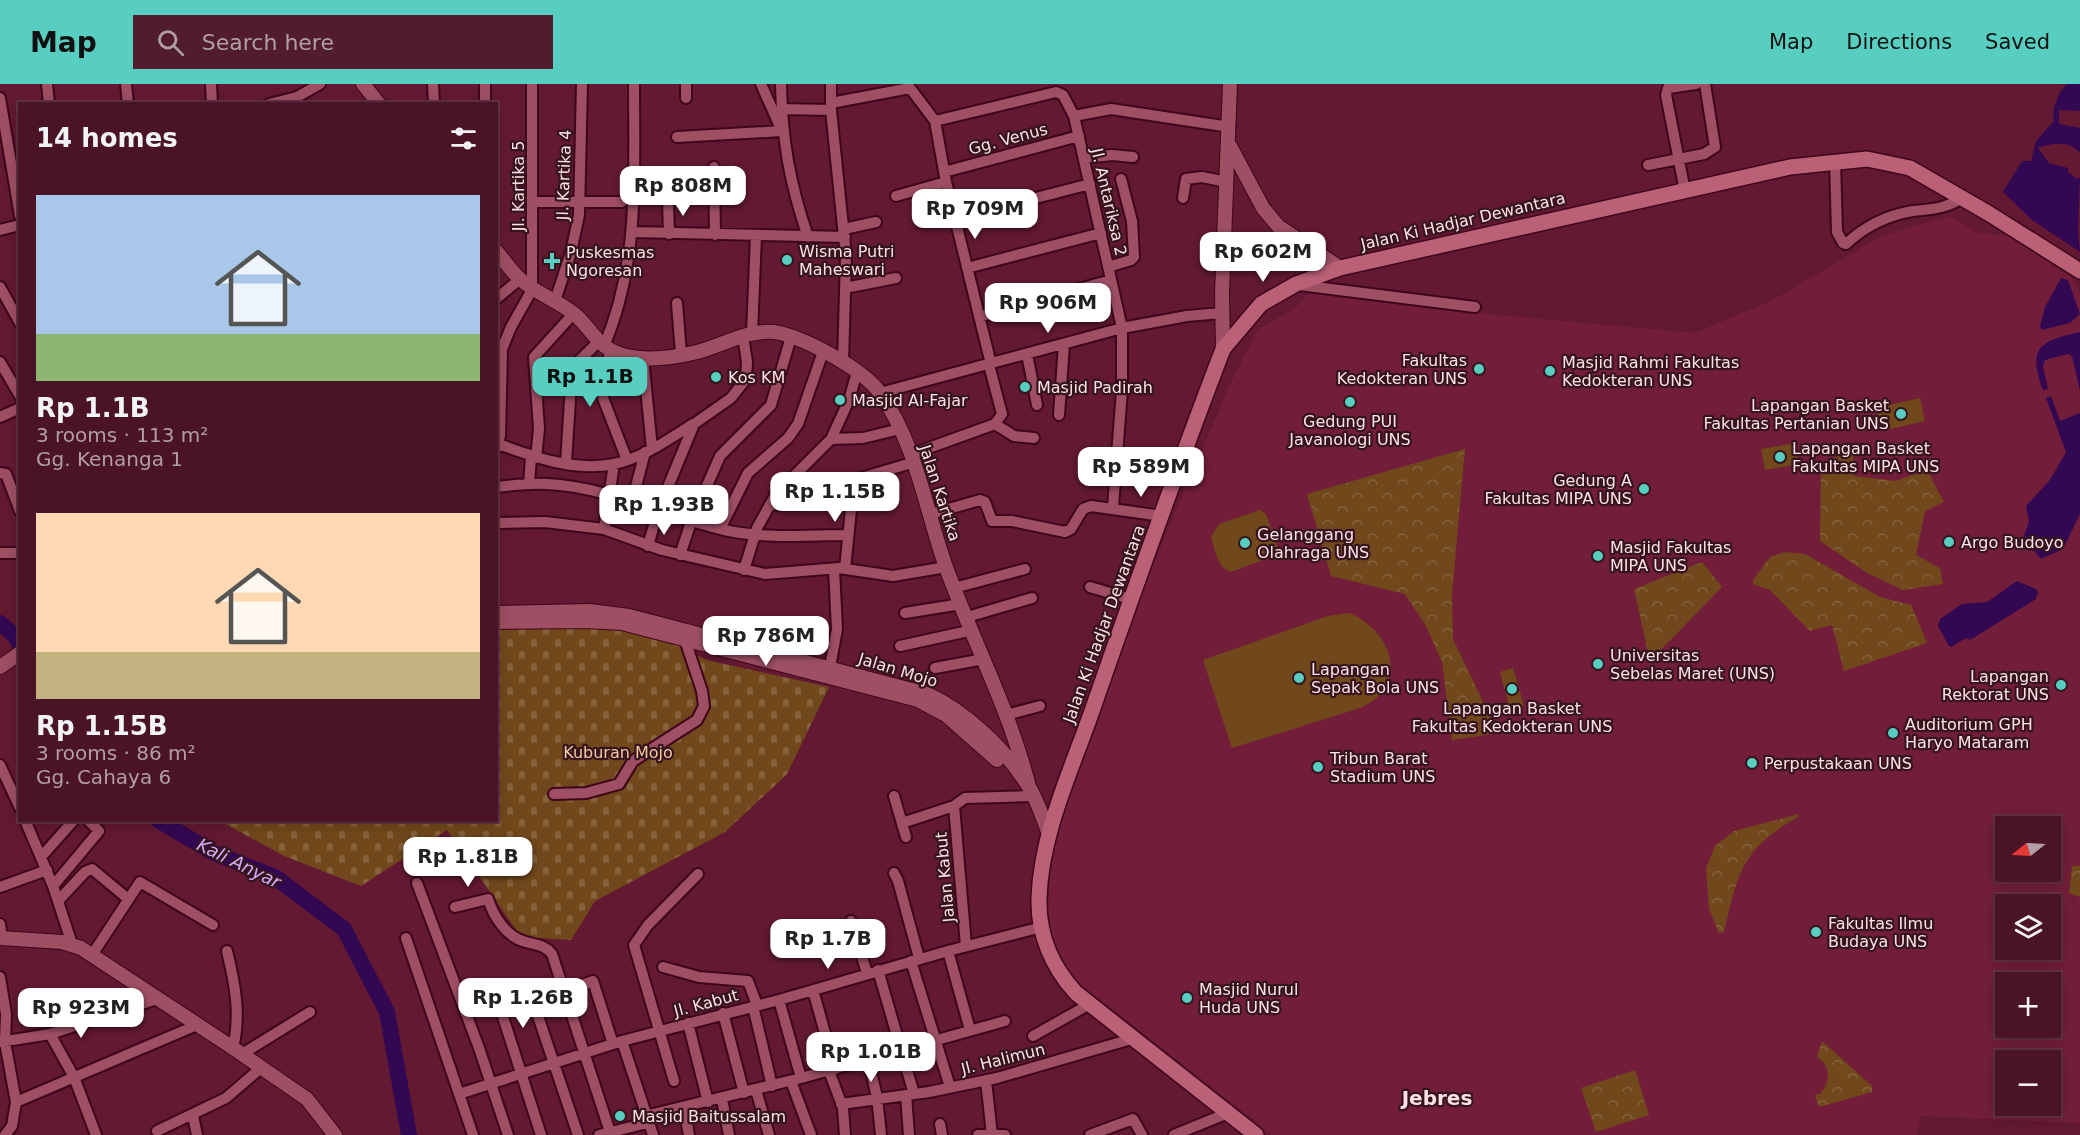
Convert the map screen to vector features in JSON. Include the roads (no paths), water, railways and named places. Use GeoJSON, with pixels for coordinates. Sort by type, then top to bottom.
{"type":"FeatureCollection","features":[{"type":"Feature","properties":{"kind":"main road","name":"Jalan Ki Hadjar Dewantara"},"geometry":{"type":"LineString","coordinates":[[1256,1135],[1135,1038],[1088,1005],[1058,971],[1042,927],[1040,889],[1049,834],[1130,599],[1223,349],[1255,309],[1296,284],[1340,268],[1463,238],[1790,167],[1867,159],[1910,168],[2080,271]]}},
{"type":"Feature","properties":{"kind":"street"},"geometry":{"type":"LineString","coordinates":[[47,84],[49,102]]}},
{"type":"Feature","properties":{"kind":"street"},"geometry":{"type":"LineString","coordinates":[[126,84],[128,102]]}},
{"type":"Feature","properties":{"kind":"street"},"geometry":{"type":"LineString","coordinates":[[211,84],[212,102]]}},
{"type":"Feature","properties":{"kind":"street"},"geometry":{"type":"LineString","coordinates":[[288,102],[320,84]]}},
{"type":"Feature","properties":{"kind":"street"},"geometry":{"type":"LineString","coordinates":[[363,84],[377,102]]}},
{"type":"Feature","properties":{"kind":"street"},"geometry":{"type":"LineString","coordinates":[[434,84],[434,102]]}},
{"type":"Feature","properties":{"kind":"street"},"geometry":{"type":"LineString","coordinates":[[485,84],[485,102]]}},
{"type":"Feature","properties":{"kind":"street","name":"Jl. Kartika 5"},"geometry":{"type":"LineString","coordinates":[[528,285],[533,202],[532,84]]}},
{"type":"Feature","properties":{"kind":"street","name":"Jl. Kartika 4"},"geometry":{"type":"LineString","coordinates":[[555,301],[572,252],[580,202],[582,84]]}},
{"type":"Feature","properties":{"kind":"street"},"geometry":{"type":"LineString","coordinates":[[627,460],[603,398],[604,346],[621,297],[633,232],[634,84]]}},
{"type":"Feature","properties":{"kind":"street"},"geometry":{"type":"LineString","coordinates":[[686,84],[686,98]]}},
{"type":"Feature","properties":{"kind":"street"},"geometry":{"type":"LineString","coordinates":[[761,84],[782,130]]}},
{"type":"Feature","properties":{"kind":"street"},"geometry":{"type":"LineString","coordinates":[[781,84],[782,130],[789,176],[808,237]]}},
{"type":"Feature","properties":{"kind":"street"},"geometry":{"type":"LineString","coordinates":[[831,84],[831,106],[844,233],[843,363]]}},
{"type":"Feature","properties":{"kind":"street"},"geometry":{"type":"LineString","coordinates":[[1223,349],[1222,312],[1230,84]]}},
{"type":"Feature","properties":{"kind":"street"},"geometry":{"type":"LineString","coordinates":[[1685,191],[1677,160],[1666,92],[1673,87],[1696,84]]}},
{"type":"Feature","properties":{"kind":"street"},"geometry":{"type":"LineString","coordinates":[[1648,165],[1704,154],[1715,147],[1705,84]]}},
{"type":"Feature","properties":{"kind":"street"},"geometry":{"type":"LineString","coordinates":[[781,109],[831,106],[910,88],[935,121],[945,177],[1002,414],[994,424],[914,458],[854,480],[784,483]]}},
{"type":"Feature","properties":{"kind":"street"},"geometry":{"type":"LineString","coordinates":[[935,121],[1056,92],[1063,95],[1074,116],[1111,109],[1230,128]]}},
{"type":"Feature","properties":{"kind":"street"},"geometry":{"type":"LineString","coordinates":[[0,98],[18,204]]}},
{"type":"Feature","properties":{"kind":"street","name":"Jl. Antariksa 2"},"geometry":{"type":"LineString","coordinates":[[1074,116],[1122,328],[1122,390],[1113,507]]}},
{"type":"Feature","properties":{"kind":"street"},"geometry":{"type":"LineString","coordinates":[[676,137],[782,130]]}},
{"type":"Feature","properties":{"kind":"street","name":"Gg. Venus"},"geometry":{"type":"LineString","coordinates":[[897,196],[945,177],[1079,136]]}},
{"type":"Feature","properties":{"kind":"street"},"geometry":{"type":"LineString","coordinates":[[1229,144],[1263,208],[1278,226],[1340,268]]}},
{"type":"Feature","properties":{"kind":"street"},"geometry":{"type":"LineString","coordinates":[[1084,158],[1104,155],[1133,158]]}},
{"type":"Feature","properties":{"kind":"street"},"geometry":{"type":"LineString","coordinates":[[1835,161],[1837,232],[1846,244],[1867,228],[1890,217],[1947,208],[1962,198]]}},
{"type":"Feature","properties":{"kind":"street"},"geometry":{"type":"LineString","coordinates":[[714,167],[715,235]]}},
{"type":"Feature","properties":{"kind":"street"},"geometry":{"type":"LineString","coordinates":[[1183,198],[1183,181],[1189,178],[1202,177],[1227,182]]}},
{"type":"Feature","properties":{"kind":"street"},"geometry":{"type":"LineString","coordinates":[[1108,267],[1134,257],[1132,221],[1121,179]]}},
{"type":"Feature","properties":{"kind":"street"},"geometry":{"type":"LineString","coordinates":[[955,219],[1090,184]]}},
{"type":"Feature","properties":{"kind":"street"},"geometry":{"type":"LineString","coordinates":[[668,201],[669,234]]}},
{"type":"Feature","properties":{"kind":"street"},"geometry":{"type":"LineString","coordinates":[[533,202],[622,202]]}},
{"type":"Feature","properties":{"kind":"street"},"geometry":{"type":"LineString","coordinates":[[633,232],[808,237],[844,233],[876,222]]}},
{"type":"Feature","properties":{"kind":"street"},"geometry":{"type":"LineString","coordinates":[[0,230],[18,226]]}},
{"type":"Feature","properties":{"kind":"street"},"geometry":{"type":"LineString","coordinates":[[967,268],[1101,233]]}},
{"type":"Feature","properties":{"kind":"street"},"geometry":{"type":"LineString","coordinates":[[528,285],[502,349],[498,445],[534,458],[566,463],[614,464],[649,450],[694,424],[740,389],[747,373],[747,335],[756,236]]}},
{"type":"Feature","properties":{"kind":"street"},"geometry":{"type":"LineString","coordinates":[[498,253],[528,285],[574,313],[604,346]]}},
{"type":"Feature","properties":{"kind":"street"},"geometry":{"type":"LineString","coordinates":[[845,288],[896,278]]}},
{"type":"Feature","properties":{"kind":"street"},"geometry":{"type":"LineString","coordinates":[[979,317],[1111,280]]}},
{"type":"Feature","properties":{"kind":"street"},"geometry":{"type":"LineString","coordinates":[[1296,284],[1475,307]]}},
{"type":"Feature","properties":{"kind":"street"},"geometry":{"type":"LineString","coordinates":[[498,298],[528,285]]}},
{"type":"Feature","properties":{"kind":"street"},"geometry":{"type":"LineString","coordinates":[[0,287],[18,319]]}},
{"type":"Feature","properties":{"kind":"street"},"geometry":{"type":"LineString","coordinates":[[677,303],[681,354]]}},
{"type":"Feature","properties":{"kind":"street"},"geometry":{"type":"LineString","coordinates":[[880,393],[1122,328],[1222,312]]}},
{"type":"Feature","properties":{"kind":"street"},"geometry":{"type":"LineString","coordinates":[[529,484],[539,429],[534,357],[574,313]]}},
{"type":"Feature","properties":{"kind":"street","name":"Jalan Kartika"},"geometry":{"type":"LineString","coordinates":[[604,346],[623,355],[643,357],[681,354],[747,335],[766,332],[791,337],[823,352],[857,372],[880,393],[914,458],[946,567],[1006,715],[1031,791]]}},
{"type":"Feature","properties":{"kind":"street"},"geometry":{"type":"LineString","coordinates":[[680,555],[691,522],[720,456],[771,405],[791,337]]}},
{"type":"Feature","properties":{"kind":"street"},"geometry":{"type":"LineString","coordinates":[[1059,416],[1064,344]]}},
{"type":"Feature","properties":{"kind":"street"},"geometry":{"type":"LineString","coordinates":[[566,463],[572,368],[604,346]]}},
{"type":"Feature","properties":{"kind":"street"},"geometry":{"type":"LineString","coordinates":[[720,529],[748,473],[788,438],[798,424],[823,352]]}},
{"type":"Feature","properties":{"kind":"street"},"geometry":{"type":"LineString","coordinates":[[1027,354],[1037,405]]}},
{"type":"Feature","properties":{"kind":"street"},"geometry":{"type":"LineString","coordinates":[[632,502],[649,450],[643,357]]}},
{"type":"Feature","properties":{"kind":"street"},"geometry":{"type":"LineString","coordinates":[[0,362],[18,393]]}},
{"type":"Feature","properties":{"kind":"street"},"geometry":{"type":"LineString","coordinates":[[744,570],[755,535],[784,483],[831,440],[841,420],[857,372]]}},
{"type":"Feature","properties":{"kind":"street"},"geometry":{"type":"LineString","coordinates":[[0,417],[18,409]]}},
{"type":"Feature","properties":{"kind":"street"},"geometry":{"type":"LineString","coordinates":[[648,546],[658,511],[694,424]]}},
{"type":"Feature","properties":{"kind":"street"},"geometry":{"type":"LineString","coordinates":[[994,424],[1014,436],[1034,438]]}},
{"type":"Feature","properties":{"kind":"street"},"geometry":{"type":"LineString","coordinates":[[831,440],[863,438],[900,429]]}},
{"type":"Feature","properties":{"kind":"street"},"geometry":{"type":"LineString","coordinates":[[604,529],[614,464]]}},
{"type":"Feature","properties":{"kind":"street"},"geometry":{"type":"LineString","coordinates":[[2,473],[18,507]]}},
{"type":"Feature","properties":{"kind":"street"},"geometry":{"type":"LineString","coordinates":[[830,667],[837,629],[839,569],[848,536],[854,480]]}},
{"type":"Feature","properties":{"kind":"street"},"geometry":{"type":"LineString","coordinates":[[498,487],[529,484],[565,486],[632,502],[691,522],[755,535],[848,536]]}},
{"type":"Feature","properties":{"kind":"street"},"geometry":{"type":"LineString","coordinates":[[931,514],[980,500],[985,502],[992,521],[1012,521],[1063,532],[1071,529],[1085,508],[1113,507],[1162,516]]}},
{"type":"Feature","properties":{"kind":"street"},"geometry":{"type":"LineString","coordinates":[[770,505],[852,503]]}},
{"type":"Feature","properties":{"kind":"street"},"geometry":{"type":"LineString","coordinates":[[498,523],[545,522],[604,529],[648,546],[680,555],[744,570],[773,574],[839,569],[892,576],[946,567]]}},
{"type":"Feature","properties":{"kind":"street"},"geometry":{"type":"LineString","coordinates":[[0,553],[18,553]]}},
{"type":"Feature","properties":{"kind":"street"},"geometry":{"type":"LineString","coordinates":[[954,588],[1025,569]]}},
{"type":"Feature","properties":{"kind":"street"},"geometry":{"type":"LineString","coordinates":[[1090,587],[1130,599]]}},
{"type":"Feature","properties":{"kind":"street"},"geometry":{"type":"LineString","coordinates":[[900,646],[967,617],[1032,598]]}},
{"type":"Feature","properties":{"kind":"street","name":"Jalan Mojo"},"geometry":{"type":"LineString","coordinates":[[498,613],[612,613],[752,653],[830,667],[917,690],[938,699],[975,727],[1010,760],[1031,791],[1049,834]]}},
{"type":"Feature","properties":{"kind":"street"},"geometry":{"type":"LineString","coordinates":[[905,613],[967,617]]}},
{"type":"Feature","properties":{"kind":"street"},"geometry":{"type":"LineString","coordinates":[[498,622],[616,623],[752,653],[929,704],[956,724],[1005,768],[1018,775]]}},
{"type":"Feature","properties":{"kind":"street"},"geometry":{"type":"LineString","coordinates":[[554,794],[586,793],[620,784],[639,756],[698,720],[704,706],[702,691],[685,640]]}},
{"type":"Feature","properties":{"kind":"street"},"geometry":{"type":"LineString","coordinates":[[0,657],[18,645]]}},
{"type":"Feature","properties":{"kind":"street"},"geometry":{"type":"LineString","coordinates":[[0,668],[18,654]]}},
{"type":"Feature","properties":{"kind":"street"},"geometry":{"type":"LineString","coordinates":[[935,668],[984,658]]}},
{"type":"Feature","properties":{"kind":"street"},"geometry":{"type":"LineString","coordinates":[[1006,715],[1040,706]]}},
{"type":"Feature","properties":{"kind":"street"},"geometry":{"type":"LineString","coordinates":[[0,765],[18,804]]}},
{"type":"Feature","properties":{"kind":"street"},"geometry":{"type":"LineString","coordinates":[[902,824],[954,806],[962,799],[972,797],[1005,799],[1031,791]]}},
{"type":"Feature","properties":{"kind":"street"},"geometry":{"type":"LineString","coordinates":[[894,796],[906,837]]}},
{"type":"Feature","properties":{"kind":"street","name":"Jalan Kabut"},"geometry":{"type":"LineString","coordinates":[[954,806],[966,946]]}},
{"type":"Feature","properties":{"kind":"street"},"geometry":{"type":"LineString","coordinates":[[26,822],[47,870],[72,944]]}},
{"type":"Feature","properties":{"kind":"street"},"geometry":{"type":"LineString","coordinates":[[41,857],[72,822]]}},
{"type":"Feature","properties":{"kind":"street"},"geometry":{"type":"LineString","coordinates":[[53,886],[99,831],[90,822]]}},
{"type":"Feature","properties":{"kind":"street"},"geometry":{"type":"LineString","coordinates":[[58,901],[85,872],[92,869],[127,898]]}},
{"type":"Feature","properties":{"kind":"street"},"geometry":{"type":"LineString","coordinates":[[0,887],[47,870]]}},
{"type":"Feature","properties":{"kind":"street"},"geometry":{"type":"LineString","coordinates":[[894,873],[900,886],[933,1040],[950,1088]]}},
{"type":"Feature","properties":{"kind":"street"},"geometry":{"type":"LineString","coordinates":[[674,1081],[634,945],[648,925],[698,874]]}},
{"type":"Feature","properties":{"kind":"street"},"geometry":{"type":"LineString","coordinates":[[92,955],[137,883],[146,884],[213,926]]}},
{"type":"Feature","properties":{"kind":"street"},"geometry":{"type":"LineString","coordinates":[[417,883],[508,1135]]}},
{"type":"Feature","properties":{"kind":"street"},"geometry":{"type":"LineString","coordinates":[[455,906],[488,899],[500,922],[510,934],[549,950],[583,1052],[604,1133],[684,1108],[796,1080],[1005,1021]]}},
{"type":"Feature","properties":{"kind":"street"},"geometry":{"type":"LineString","coordinates":[[851,921],[872,971],[910,1094],[909,1135]]}},
{"type":"Feature","properties":{"kind":"street","name":"Jl. Kabut"},"geometry":{"type":"LineString","coordinates":[[459,1094],[617,1042],[779,1000],[872,971],[1042,927]]}},
{"type":"Feature","properties":{"kind":"street"},"geometry":{"type":"LineString","coordinates":[[1,933],[72,944],[92,955],[307,1099],[335,1135]]}},
{"type":"Feature","properties":{"kind":"street"},"geometry":{"type":"LineString","coordinates":[[406,938],[473,1135]]}},
{"type":"Feature","properties":{"kind":"street"},"geometry":{"type":"LineString","coordinates":[[227,951],[238,1011],[238,1051]]}},
{"type":"Feature","properties":{"kind":"street"},"geometry":{"type":"LineString","coordinates":[[948,951],[970,1030]]}},
{"type":"Feature","properties":{"kind":"street"},"geometry":{"type":"LineString","coordinates":[[663,967],[699,977],[748,981],[771,1086]]}},
{"type":"Feature","properties":{"kind":"street"},"geometry":{"type":"LineString","coordinates":[[0,976],[6,1014],[2,1042],[16,1102],[9,1134]]}},
{"type":"Feature","properties":{"kind":"street"},"geometry":{"type":"LineString","coordinates":[[563,992],[593,981],[653,1135]]}},
{"type":"Feature","properties":{"kind":"street"},"geometry":{"type":"LineString","coordinates":[[813,990],[841,1104],[845,1135]]}},
{"type":"Feature","properties":{"kind":"street"},"geometry":{"type":"LineString","coordinates":[[495,992],[541,1135]]}},
{"type":"Feature","properties":{"kind":"street"},"geometry":{"type":"LineString","coordinates":[[2,1042],[50,1034],[157,999]]}},
{"type":"Feature","properties":{"kind":"street"},"geometry":{"type":"LineString","coordinates":[[779,1000],[810,1135]]}},
{"type":"Feature","properties":{"kind":"street"},"geometry":{"type":"LineString","coordinates":[[534,1004],[578,1135]]}},
{"type":"Feature","properties":{"kind":"street"},"geometry":{"type":"LineString","coordinates":[[1033,1036],[1088,1005]]}},
{"type":"Feature","properties":{"kind":"street"},"geometry":{"type":"LineString","coordinates":[[238,1051],[310,1012]]}},
{"type":"Feature","properties":{"kind":"street"},"geometry":{"type":"LineString","coordinates":[[723,1013],[744,1094]]}},
{"type":"Feature","properties":{"kind":"street"},"geometry":{"type":"LineString","coordinates":[[688,1023],[708,1102]]}},
{"type":"Feature","properties":{"kind":"street"},"geometry":{"type":"LineString","coordinates":[[16,1102],[196,1024]]}},
{"type":"Feature","properties":{"kind":"street"},"geometry":{"type":"LineString","coordinates":[[50,1034],[74,1077],[96,1135]]}},
{"type":"Feature","properties":{"kind":"street","name":"Jl. Halimun"},"geometry":{"type":"LineString","coordinates":[[841,1104],[877,1096],[950,1088],[986,1080],[1135,1038]]}},
{"type":"Feature","properties":{"kind":"street"},"geometry":{"type":"LineString","coordinates":[[868,1059],[877,1096],[882,1135]]}},
{"type":"Feature","properties":{"kind":"street"},"geometry":{"type":"LineString","coordinates":[[156,1131],[193,1116],[226,1098],[262,1068]]}},
{"type":"Feature","properties":{"kind":"street"},"geometry":{"type":"LineString","coordinates":[[986,1080],[992,1135]]}},
{"type":"Feature","properties":{"kind":"street"},"geometry":{"type":"LineString","coordinates":[[756,1090],[768,1135]]}},
{"type":"Feature","properties":{"kind":"street"},"geometry":{"type":"LineString","coordinates":[[722,1099],[729,1135]]}},
{"type":"Feature","properties":{"kind":"street"},"geometry":{"type":"LineString","coordinates":[[684,1108],[689,1135]]}},
{"type":"Feature","properties":{"kind":"street"},"geometry":{"type":"LineString","coordinates":[[1174,1135],[1228,1113]]}},
{"type":"Feature","properties":{"kind":"street"},"geometry":{"type":"LineString","coordinates":[[193,1116],[197,1135]]}},
{"type":"Feature","properties":{"kind":"street"},"geometry":{"type":"LineString","coordinates":[[1090,1135],[1133,1119],[1137,1122],[1142,1135]]}},
{"type":"Feature","properties":{"kind":"street"},"geometry":{"type":"LineString","coordinates":[[978,1135],[1005,1135]]}},
{"type":"Feature","properties":{"kind":"waterway","name":"Kali Anyar"},"geometry":{"type":"LineString","coordinates":[[0,623],[18,641]]}},
{"type":"Feature","properties":{"kind":"waterway","name":"Kali Anyar"},"geometry":{"type":"LineString","coordinates":[[161,822],[214,853],[275,877],[344,929],[387,1012],[409,1135]]}},
{"type":"Feature","properties":{"kind":"place","name":"Wisma Putri Maheswari"},"geometry":{"type":"Point","coordinates":[787,260]}},
{"type":"Feature","properties":{"kind":"place","name":"Puskesmas Ngoresan"},"geometry":{"type":"Point","coordinates":[552,261]}},
{"type":"Feature","properties":{"kind":"place","name":"Fakultas Kedokteran UNS"},"geometry":{"type":"Point","coordinates":[1479,369]}},
{"type":"Feature","properties":{"kind":"place","name":"Masjid Rahmi Fakultas Kedokteran UNS"},"geometry":{"type":"Point","coordinates":[1550,371]}},
{"type":"Feature","properties":{"kind":"place","name":"Kos KM"},"geometry":{"type":"Point","coordinates":[716,377]}},
{"type":"Feature","properties":{"kind":"place","name":"Masjid Padirah"},"geometry":{"type":"Point","coordinates":[1025,387]}},
{"type":"Feature","properties":{"kind":"place","name":"Masjid Al-Fajar"},"geometry":{"type":"Point","coordinates":[840,400]}},
{"type":"Feature","properties":{"kind":"place","name":"Gedung PUI Javanologi UNS"},"geometry":{"type":"Point","coordinates":[1350,402]}},
{"type":"Feature","properties":{"kind":"place","name":"Lapangan Basket Fakultas Pertanian UNS"},"geometry":{"type":"Point","coordinates":[1901,414]}},
{"type":"Feature","properties":{"kind":"place","name":"Lapangan Basket Fakultas MIPA UNS"},"geometry":{"type":"Point","coordinates":[1780,457]}},
{"type":"Feature","properties":{"kind":"place","name":"Gedung A Fakultas MIPA UNS"},"geometry":{"type":"Point","coordinates":[1644,489]}},
{"type":"Feature","properties":{"kind":"place","name":"Argo Budoyo"},"geometry":{"type":"Point","coordinates":[1949,542]}},
{"type":"Feature","properties":{"kind":"place","name":"Gelanggang Olahraga UNS"},"geometry":{"type":"Point","coordinates":[1245,543]}},
{"type":"Feature","properties":{"kind":"place","name":"Masjid Fakultas MIPA UNS"},"geometry":{"type":"Point","coordinates":[1598,556]}},
{"type":"Feature","properties":{"kind":"place","name":"Universitas Sebelas Maret (UNS)"},"geometry":{"type":"Point","coordinates":[1598,664]}},
{"type":"Feature","properties":{"kind":"place","name":"Lapangan Sepak Bola UNS"},"geometry":{"type":"Point","coordinates":[1299,678]}},
{"type":"Feature","properties":{"kind":"place","name":"Lapangan Rektorat UNS"},"geometry":{"type":"Point","coordinates":[2061,685]}},
{"type":"Feature","properties":{"kind":"place","name":"Lapangan Basket Fakultas Kedokteran UNS"},"geometry":{"type":"Point","coordinates":[1512,689]}},
{"type":"Feature","properties":{"kind":"place","name":"Auditorium GPH Haryo Mataram"},"geometry":{"type":"Point","coordinates":[1893,733]}},
{"type":"Feature","properties":{"kind":"place","name":"Perpustakaan UNS"},"geometry":{"type":"Point","coordinates":[1752,763]}},
{"type":"Feature","properties":{"kind":"place","name":"Tribun Barat Stadium UNS"},"geometry":{"type":"Point","coordinates":[1318,767]}},
{"type":"Feature","properties":{"kind":"place","name":"Fakultas Ilmu Budaya UNS"},"geometry":{"type":"Point","coordinates":[1816,932]}},
{"type":"Feature","properties":{"kind":"place","name":"Masjid Nurul Huda UNS"},"geometry":{"type":"Point","coordinates":[1187,998]}},
{"type":"Feature","properties":{"kind":"place","name":"Masjid Baitussalam"},"geometry":{"type":"Point","coordinates":[620,1116]}},
{"type":"Feature","properties":{"kind":"district","name":"Jebres"},"geometry":{"type":"Point","coordinates":[1437,1098]}},
{"type":"Feature","properties":{"kind":"park label","name":"Kuburan Mojo"},"geometry":{"type":"Point","coordinates":[618,752]}}]}
